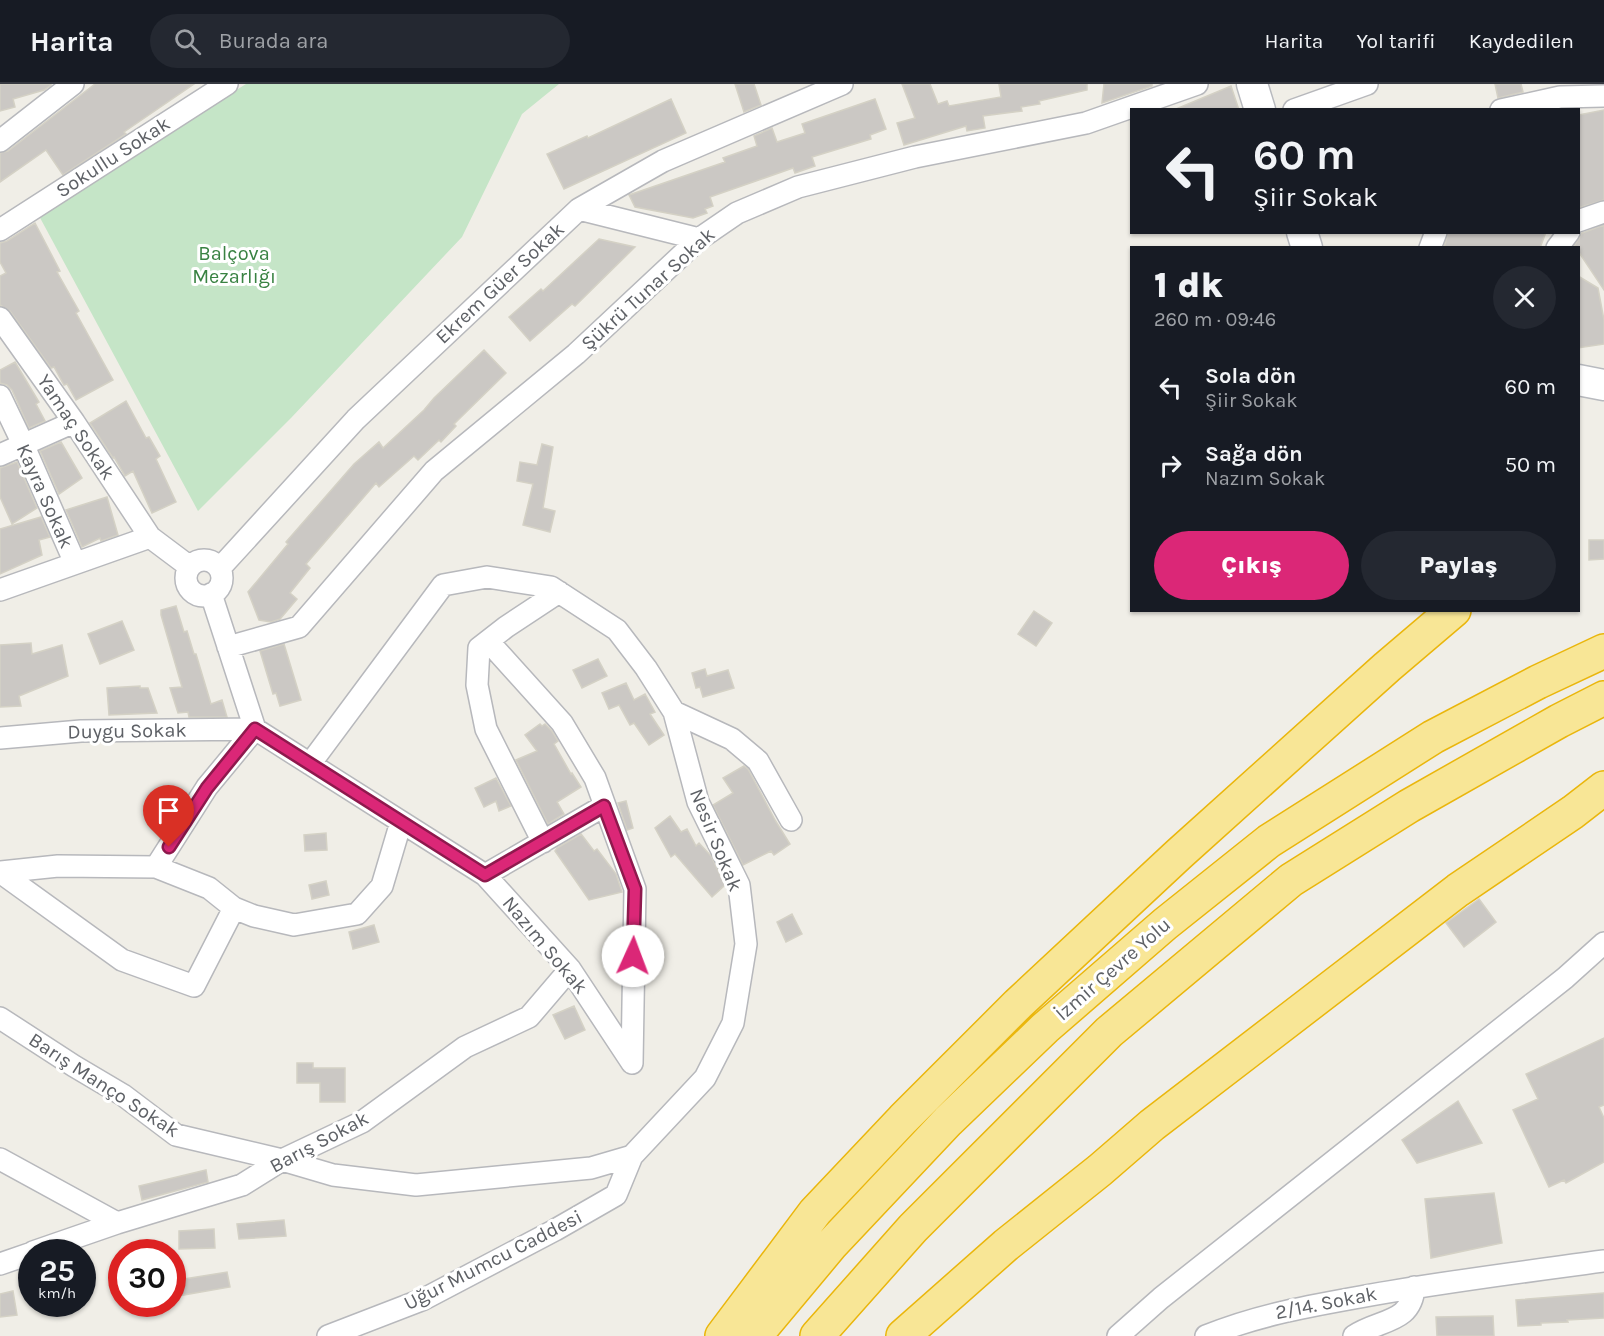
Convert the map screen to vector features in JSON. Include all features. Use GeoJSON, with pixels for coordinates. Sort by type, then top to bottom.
{"type":"FeatureCollection","features":[{"type":"Feature","properties":{"kind":"highway"},"geometry":{"type":"LineString","coordinates":[[722,1336],[815,1212],[903,1119],[1018,1004],[1179,854],[1452,612]]}},
{"type":"Feature","properties":{"kind":"highway","name":"İzmir Çevre Yolu"},"geometry":{"type":"LineString","coordinates":[[755,1336],[831,1245],[948,1121],[1045,1028],[1165,924],[1269,841],[1433,737],[1538,682],[1604,651]]}},
{"type":"Feature","properties":{"kind":"highway"},"geometry":{"type":"LineString","coordinates":[[817,1336],[913,1228],[1109,1032],[1291,880],[1409,806],[1604,698]]}},
{"type":"Feature","properties":{"kind":"highway"},"geometry":{"type":"LineString","coordinates":[[903,1336],[1006,1245],[1152,1125],[1458,890],[1573,812],[1604,788]]}},
{"type":"Feature","properties":{"kind":"main road"},"geometry":{"type":"LineString","coordinates":[[1252,84],[1259,108]]}},
{"type":"Feature","properties":{"kind":"main road"},"geometry":{"type":"LineString","coordinates":[[1580,380],[1604,385]]}},
{"type":"Feature","properties":{"kind":"street"},"geometry":{"type":"LineString","coordinates":[[0,141],[73,84]]}},
{"type":"Feature","properties":{"kind":"street","name":"Ekrem Güer Sokak"},"geometry":{"type":"LineString","coordinates":[[220,568],[356,419],[579,208],[663,161],[842,84]]}},
{"type":"Feature","properties":{"kind":"street","name":"Şükrü Tunar Sokak"},"geometry":{"type":"LineString","coordinates":[[228,647],[299,627],[434,471],[576,354],[699,239],[737,213],[798,187],[915,157],[1086,123],[1197,84]]}},
{"type":"Feature","properties":{"kind":"street"},"geometry":{"type":"LineString","coordinates":[[1300,108],[1367,84]]}},
{"type":"Feature","properties":{"kind":"street","name":"Sokullu Sokak"},"geometry":{"type":"LineString","coordinates":[[0,230],[222,85]]}},
{"type":"Feature","properties":{"kind":"street"},"geometry":{"type":"LineString","coordinates":[[1510,108],[1560,97],[1604,96]]}},
{"type":"Feature","properties":{"kind":"street"},"geometry":{"type":"LineString","coordinates":[[579,208],[699,239]]}},
{"type":"Feature","properties":{"kind":"street"},"geometry":{"type":"LineString","coordinates":[[1580,220],[1604,212]]}},
{"type":"Feature","properties":{"kind":"street","name":"Yamaç Sokak"},"geometry":{"type":"LineString","coordinates":[[0,318],[7,339],[74,422],[150,537],[190,567]]}},
{"type":"Feature","properties":{"kind":"street","name":"Kayra Sokak"},"geometry":{"type":"LineString","coordinates":[[0,396],[75,563]]}},
{"type":"Feature","properties":{"kind":"street"},"geometry":{"type":"LineString","coordinates":[[0,455],[74,422]]}},
{"type":"Feature","properties":{"kind":"street"},"geometry":{"type":"LineString","coordinates":[[0,590],[150,537]]}},
{"type":"Feature","properties":{"kind":"street"},"geometry":{"type":"LineString","coordinates":[[204,560],[215,563],[220,568],[222,574],[220,586],[211,594],[199,595],[190,588],[186,577],[194,563],[204,560]]}},
{"type":"Feature","properties":{"kind":"street","name":"Nesir Sokak"},"geometry":{"type":"LineString","coordinates":[[310,764],[442,585],[487,577],[551,587],[617,630],[646,668],[674,712],[698,802],[739,885],[746,944],[733,1023],[705,1078],[632,1155]]}},
{"type":"Feature","properties":{"kind":"street"},"geometry":{"type":"LineString","coordinates":[[543,842],[486,729],[477,685],[479,648],[559,592]]}},
{"type":"Feature","properties":{"kind":"street"},"geometry":{"type":"LineString","coordinates":[[156,867],[207,788],[255,729],[211,594]]}},
{"type":"Feature","properties":{"kind":"street"},"geometry":{"type":"LineString","coordinates":[[485,875],[604,806],[595,778],[562,723],[488,641]]}},
{"type":"Feature","properties":{"kind":"street"},"geometry":{"type":"LineString","coordinates":[[674,712],[732,739],[758,761],[791,820]]}},
{"type":"Feature","properties":{"kind":"street","name":"Nazım Sokak"},"geometry":{"type":"LineString","coordinates":[[255,729],[485,875],[570,969],[632,1063],[635,889],[604,806]]}},
{"type":"Feature","properties":{"kind":"street","name":"Duygu Sokak"},"geometry":{"type":"LineString","coordinates":[[0,738],[81,731],[255,729]]}},
{"type":"Feature","properties":{"kind":"street"},"geometry":{"type":"LineString","coordinates":[[0,872],[57,866],[156,867],[209,888],[234,908],[254,916],[294,925],[357,914],[382,886],[401,822]]}},
{"type":"Feature","properties":{"kind":"street"},"geometry":{"type":"LineString","coordinates":[[0,872],[122,960],[194,986],[234,908]]}},
{"type":"Feature","properties":{"kind":"street"},"geometry":{"type":"LineString","coordinates":[[1118,1336],[1161,1298],[1565,978],[1604,943]]}},
{"type":"Feature","properties":{"kind":"street","name":"Barış Sokak"},"geometry":{"type":"LineString","coordinates":[[72,1239],[242,1185],[282,1160],[362,1122],[465,1047],[529,1017],[570,969]]}},
{"type":"Feature","properties":{"kind":"street","name":"Barış Manço Sokak"},"geometry":{"type":"LineString","coordinates":[[0,1018],[123,1095],[176,1135],[282,1160],[333,1175],[416,1185],[591,1168],[632,1155]]}},
{"type":"Feature","properties":{"kind":"street","name":"Uğur Mumcu Caddesi"},"geometry":{"type":"LineString","coordinates":[[328,1336],[424,1299],[616,1195],[632,1155]]}},
{"type":"Feature","properties":{"kind":"street"},"geometry":{"type":"LineString","coordinates":[[0,1159],[117,1223]]}},
{"type":"Feature","properties":{"kind":"street","name":"Barış Sokak"},"geometry":{"type":"LineString","coordinates":[[0,1264],[18,1258]]}},
{"type":"Feature","properties":{"kind":"street","name":"2/14. Sokak"},"geometry":{"type":"LineString","coordinates":[[1206,1336],[1251,1318],[1275,1312],[1414,1287],[1604,1261]]}},
{"type":"Feature","properties":{"kind":"street","name":"2/14. Sokak"},"geometry":{"type":"LineString","coordinates":[[1354,1336],[1404,1313],[1412,1305],[1414,1287]]}},
{"type":"Feature","properties":{"kind":"green space","name":"Balçova Mezarlığı"},"geometry":{"type":"Polygon","coordinates":[[[246,84],[559,84],[522,114],[462,237],[291,418],[198,511],[38,214],[246,84]]]}},
{"type":"Feature","properties":{"kind":"building"},"geometry":{"type":"Polygon","coordinates":[[[0,84],[51,85],[44,90],[13,99],[15,107],[0,111],[0,84]]]}},
{"type":"Feature","properties":{"kind":"building"},"geometry":{"type":"Polygon","coordinates":[[[95,84],[194,84],[124,132],[126,134],[63,175],[46,150],[0,182],[0,153],[8,151],[95,84]]]}},
{"type":"Feature","properties":{"kind":"building"},"geometry":{"type":"Polygon","coordinates":[[[735,84],[754,84],[761,105],[744,112],[735,84]]]}},
{"type":"Feature","properties":{"kind":"building"},"geometry":{"type":"Polygon","coordinates":[[[902,84],[930,84],[938,104],[947,101],[949,106],[1001,97],[999,84],[1087,84],[1087,90],[1039,101],[1040,104],[1021,107],[1022,111],[983,116],[985,128],[967,131],[966,126],[904,145],[897,123],[915,118],[902,84]]]}},
{"type":"Feature","properties":{"kind":"building"},"geometry":{"type":"Polygon","coordinates":[[[1104,84],[1152,84],[1152,86],[1102,103],[1104,84]]]}},
{"type":"Feature","properties":{"kind":"building"},"geometry":{"type":"Polygon","coordinates":[[[1495,84],[1521,84],[1523,92],[1498,98],[1495,84]]]}},
{"type":"Feature","properties":{"kind":"building"},"geometry":{"type":"Polygon","coordinates":[[[1231,86],[1238,108],[1178,108],[1231,86]]]}},
{"type":"Feature","properties":{"kind":"building"},"geometry":{"type":"Polygon","coordinates":[[[671,99],[686,133],[564,189],[547,154],[587,136],[588,138],[671,99]]]}},
{"type":"Feature","properties":{"kind":"building"},"geometry":{"type":"Polygon","coordinates":[[[875,99],[886,129],[870,135],[871,139],[812,157],[815,166],[795,173],[793,168],[710,197],[713,206],[705,209],[707,213],[693,218],[635,207],[629,195],[725,162],[723,158],[757,146],[754,136],[772,128],[777,142],[805,133],[802,124],[875,99]]]}},
{"type":"Feature","properties":{"kind":"building"},"geometry":{"type":"Polygon","coordinates":[[[1604,110],[1604,200],[1580,207],[1580,115],[1604,110]]]}},
{"type":"Feature","properties":{"kind":"building"},"geometry":{"type":"Polygon","coordinates":[[[35,223],[60,271],[57,272],[79,311],[76,313],[113,380],[76,400],[67,384],[64,385],[54,367],[51,368],[10,311],[0,305],[0,276],[6,273],[0,262],[0,243],[35,223]]]}},
{"type":"Feature","properties":{"kind":"building"},"geometry":{"type":"Polygon","coordinates":[[[1604,225],[1604,290],[1580,254],[1580,246],[1574,246],[1582,233],[1604,225]]]}},
{"type":"Feature","properties":{"kind":"building"},"geometry":{"type":"Polygon","coordinates":[[[1448,234],[1545,234],[1541,246],[1444,246],[1448,234]]]}},
{"type":"Feature","properties":{"kind":"building"},"geometry":{"type":"Polygon","coordinates":[[[599,239],[635,247],[575,306],[572,304],[530,341],[509,317],[541,289],[543,291],[599,239]]]}},
{"type":"Feature","properties":{"kind":"building"},"geometry":{"type":"Polygon","coordinates":[[[1580,277],[1598,288],[1604,320],[1604,344],[1580,348],[1580,277]]]}},
{"type":"Feature","properties":{"kind":"building"},"geometry":{"type":"Polygon","coordinates":[[[484,350],[506,373],[454,424],[456,426],[441,442],[439,440],[418,460],[414,456],[379,487],[376,483],[306,564],[310,568],[290,593],[297,599],[280,619],[271,622],[259,620],[248,592],[288,544],[286,542],[354,464],[379,442],[383,448],[484,350]]]}},
{"type":"Feature","properties":{"kind":"building"},"geometry":{"type":"Polygon","coordinates":[[[15,362],[39,402],[36,404],[45,421],[29,428],[12,390],[0,383],[0,370],[15,362]]]}},
{"type":"Feature","properties":{"kind":"building"},"geometry":{"type":"Polygon","coordinates":[[[126,401],[146,438],[149,437],[160,456],[156,459],[176,502],[152,513],[133,471],[125,476],[90,423],[126,401]]]}},
{"type":"Feature","properties":{"kind":"building"},"geometry":{"type":"Polygon","coordinates":[[[61,442],[82,478],[59,494],[40,451],[61,442]]]}},
{"type":"Feature","properties":{"kind":"building"},"geometry":{"type":"Polygon","coordinates":[[[542,444],[553,447],[543,508],[555,511],[550,532],[523,525],[533,484],[517,481],[520,462],[537,465],[542,444]]]}},
{"type":"Feature","properties":{"kind":"building"},"geometry":{"type":"Polygon","coordinates":[[[17,462],[37,508],[12,524],[0,497],[0,468],[17,462]]]}},
{"type":"Feature","properties":{"kind":"building"},"geometry":{"type":"Polygon","coordinates":[[[107,497],[118,535],[101,541],[100,538],[82,547],[66,510],[107,497]]]}},
{"type":"Feature","properties":{"kind":"building"},"geometry":{"type":"Polygon","coordinates":[[[41,517],[50,537],[39,540],[42,555],[0,574],[0,529],[41,517]]]}},
{"type":"Feature","properties":{"kind":"building"},"geometry":{"type":"Polygon","coordinates":[[[1589,540],[1604,540],[1604,559],[1589,560],[1589,540]]]}},
{"type":"Feature","properties":{"kind":"building"},"geometry":{"type":"Polygon","coordinates":[[[176,606],[184,632],[187,631],[194,654],[196,654],[211,704],[222,700],[227,717],[189,717],[188,712],[178,713],[170,688],[182,687],[161,615],[161,610],[176,606]]]}},
{"type":"Feature","properties":{"kind":"building"},"geometry":{"type":"Polygon","coordinates":[[[1034,611],[1052,623],[1036,646],[1018,634],[1034,611]]]}},
{"type":"Feature","properties":{"kind":"building"},"geometry":{"type":"Polygon","coordinates":[[[122,621],[134,650],[100,664],[88,634],[122,621]]]}},
{"type":"Feature","properties":{"kind":"building"},"geometry":{"type":"Polygon","coordinates":[[[31,643],[32,654],[62,645],[68,676],[19,696],[21,706],[0,707],[0,645],[31,643]]]}},
{"type":"Feature","properties":{"kind":"building"},"geometry":{"type":"Polygon","coordinates":[[[284,644],[301,700],[280,706],[276,693],[273,694],[260,651],[284,644]]]}},
{"type":"Feature","properties":{"kind":"building"},"geometry":{"type":"Polygon","coordinates":[[[598,659],[607,676],[582,688],[573,670],[598,659]]]}},
{"type":"Feature","properties":{"kind":"building"},"geometry":{"type":"Polygon","coordinates":[[[705,669],[707,676],[728,670],[734,688],[703,697],[700,687],[696,688],[692,673],[705,669]]]}},
{"type":"Feature","properties":{"kind":"building"},"geometry":{"type":"Polygon","coordinates":[[[626,683],[634,700],[645,694],[655,712],[650,714],[664,735],[649,745],[634,723],[630,725],[619,705],[609,709],[602,693],[626,683]]]}},
{"type":"Feature","properties":{"kind":"building"},"geometry":{"type":"Polygon","coordinates":[[[140,686],[140,688],[148,688],[157,713],[109,715],[107,688],[140,686]]]}},
{"type":"Feature","properties":{"kind":"building"},"geometry":{"type":"Polygon","coordinates":[[[540,724],[542,726],[545,724],[552,731],[558,741],[554,744],[581,787],[557,802],[564,814],[548,824],[516,760],[537,751],[525,735],[540,724]]]}},
{"type":"Feature","properties":{"kind":"building"},"geometry":{"type":"Polygon","coordinates":[[[744,766],[748,769],[790,844],[774,855],[771,851],[743,865],[713,805],[733,793],[723,778],[744,766]]]}},
{"type":"Feature","properties":{"kind":"building"},"geometry":{"type":"Polygon","coordinates":[[[496,778],[511,806],[499,811],[496,801],[484,807],[475,788],[496,778]]]}},
{"type":"Feature","properties":{"kind":"building"},"geometry":{"type":"Polygon","coordinates":[[[626,801],[633,828],[627,830],[618,803],[626,801]]]}},
{"type":"Feature","properties":{"kind":"building"},"geometry":{"type":"Polygon","coordinates":[[[670,816],[681,832],[687,829],[696,846],[699,843],[711,856],[725,885],[712,897],[675,854],[671,857],[655,828],[670,816]]]}},
{"type":"Feature","properties":{"kind":"building"},"geometry":{"type":"Polygon","coordinates":[[[326,833],[327,850],[305,851],[304,835],[326,833]]]}},
{"type":"Feature","properties":{"kind":"building"},"geometry":{"type":"Polygon","coordinates":[[[581,834],[594,851],[597,849],[616,874],[622,892],[589,900],[555,851],[581,834]]]}},
{"type":"Feature","properties":{"kind":"building"},"geometry":{"type":"Polygon","coordinates":[[[326,881],[329,895],[312,899],[309,885],[326,881]]]}},
{"type":"Feature","properties":{"kind":"building"},"geometry":{"type":"Polygon","coordinates":[[[1479,899],[1496,922],[1464,947],[1446,923],[1479,899]]]}},
{"type":"Feature","properties":{"kind":"building"},"geometry":{"type":"Polygon","coordinates":[[[792,914],[802,934],[786,942],[777,922],[792,914]]]}},
{"type":"Feature","properties":{"kind":"building"},"geometry":{"type":"Polygon","coordinates":[[[374,925],[379,942],[353,949],[349,932],[374,925]]]}},
{"type":"Feature","properties":{"kind":"building"},"geometry":{"type":"Polygon","coordinates":[[[574,1006],[585,1030],[565,1039],[553,1015],[574,1006]]]}},
{"type":"Feature","properties":{"kind":"building"},"geometry":{"type":"Polygon","coordinates":[[[1604,1038],[1604,1105],[1599,1107],[1604,1118],[1604,1162],[1566,1183],[1564,1180],[1549,1187],[1513,1110],[1538,1099],[1526,1074],[1604,1038]]]}},
{"type":"Feature","properties":{"kind":"building"},"geometry":{"type":"Polygon","coordinates":[[[297,1063],[313,1063],[313,1068],[345,1068],[345,1102],[320,1102],[320,1083],[297,1083],[297,1063]]]}},
{"type":"Feature","properties":{"kind":"building"},"geometry":{"type":"Polygon","coordinates":[[[1458,1101],[1482,1143],[1417,1163],[1402,1140],[1458,1101]]]}},
{"type":"Feature","properties":{"kind":"building"},"geometry":{"type":"Polygon","coordinates":[[[206,1170],[208,1182],[142,1200],[139,1186],[206,1170]]]}},
{"type":"Feature","properties":{"kind":"building"},"geometry":{"type":"Polygon","coordinates":[[[1494,1193],[1502,1243],[1431,1258],[1425,1199],[1494,1193]]]}},
{"type":"Feature","properties":{"kind":"building"},"geometry":{"type":"Polygon","coordinates":[[[284,1220],[286,1236],[239,1239],[237,1224],[284,1220]]]}},
{"type":"Feature","properties":{"kind":"building"},"geometry":{"type":"Polygon","coordinates":[[[214,1229],[215,1248],[186,1249],[186,1239],[179,1239],[179,1231],[214,1229]]]}},
{"type":"Feature","properties":{"kind":"building"},"geometry":{"type":"Polygon","coordinates":[[[227,1272],[230,1287],[186,1295],[186,1279],[227,1272]]]}},
{"type":"Feature","properties":{"kind":"building"},"geometry":{"type":"Polygon","coordinates":[[[13,1291],[17,1315],[0,1317],[0,1294],[13,1291]]]}},
{"type":"Feature","properties":{"kind":"building"},"geometry":{"type":"Polygon","coordinates":[[[1604,1293],[1604,1318],[1518,1326],[1516,1300],[1604,1293]]]}},
{"type":"Feature","properties":{"kind":"building"},"geometry":{"type":"Polygon","coordinates":[[[1493,1316],[1494,1336],[1437,1336],[1436,1317],[1493,1316]]]}},
{"type":"Feature","properties":{"kind":"route"},"geometry":{"type":"LineString","coordinates":[[169,847],[207,788],[255,729],[485,875],[604,806],[635,889],[633,956]]}}]}
